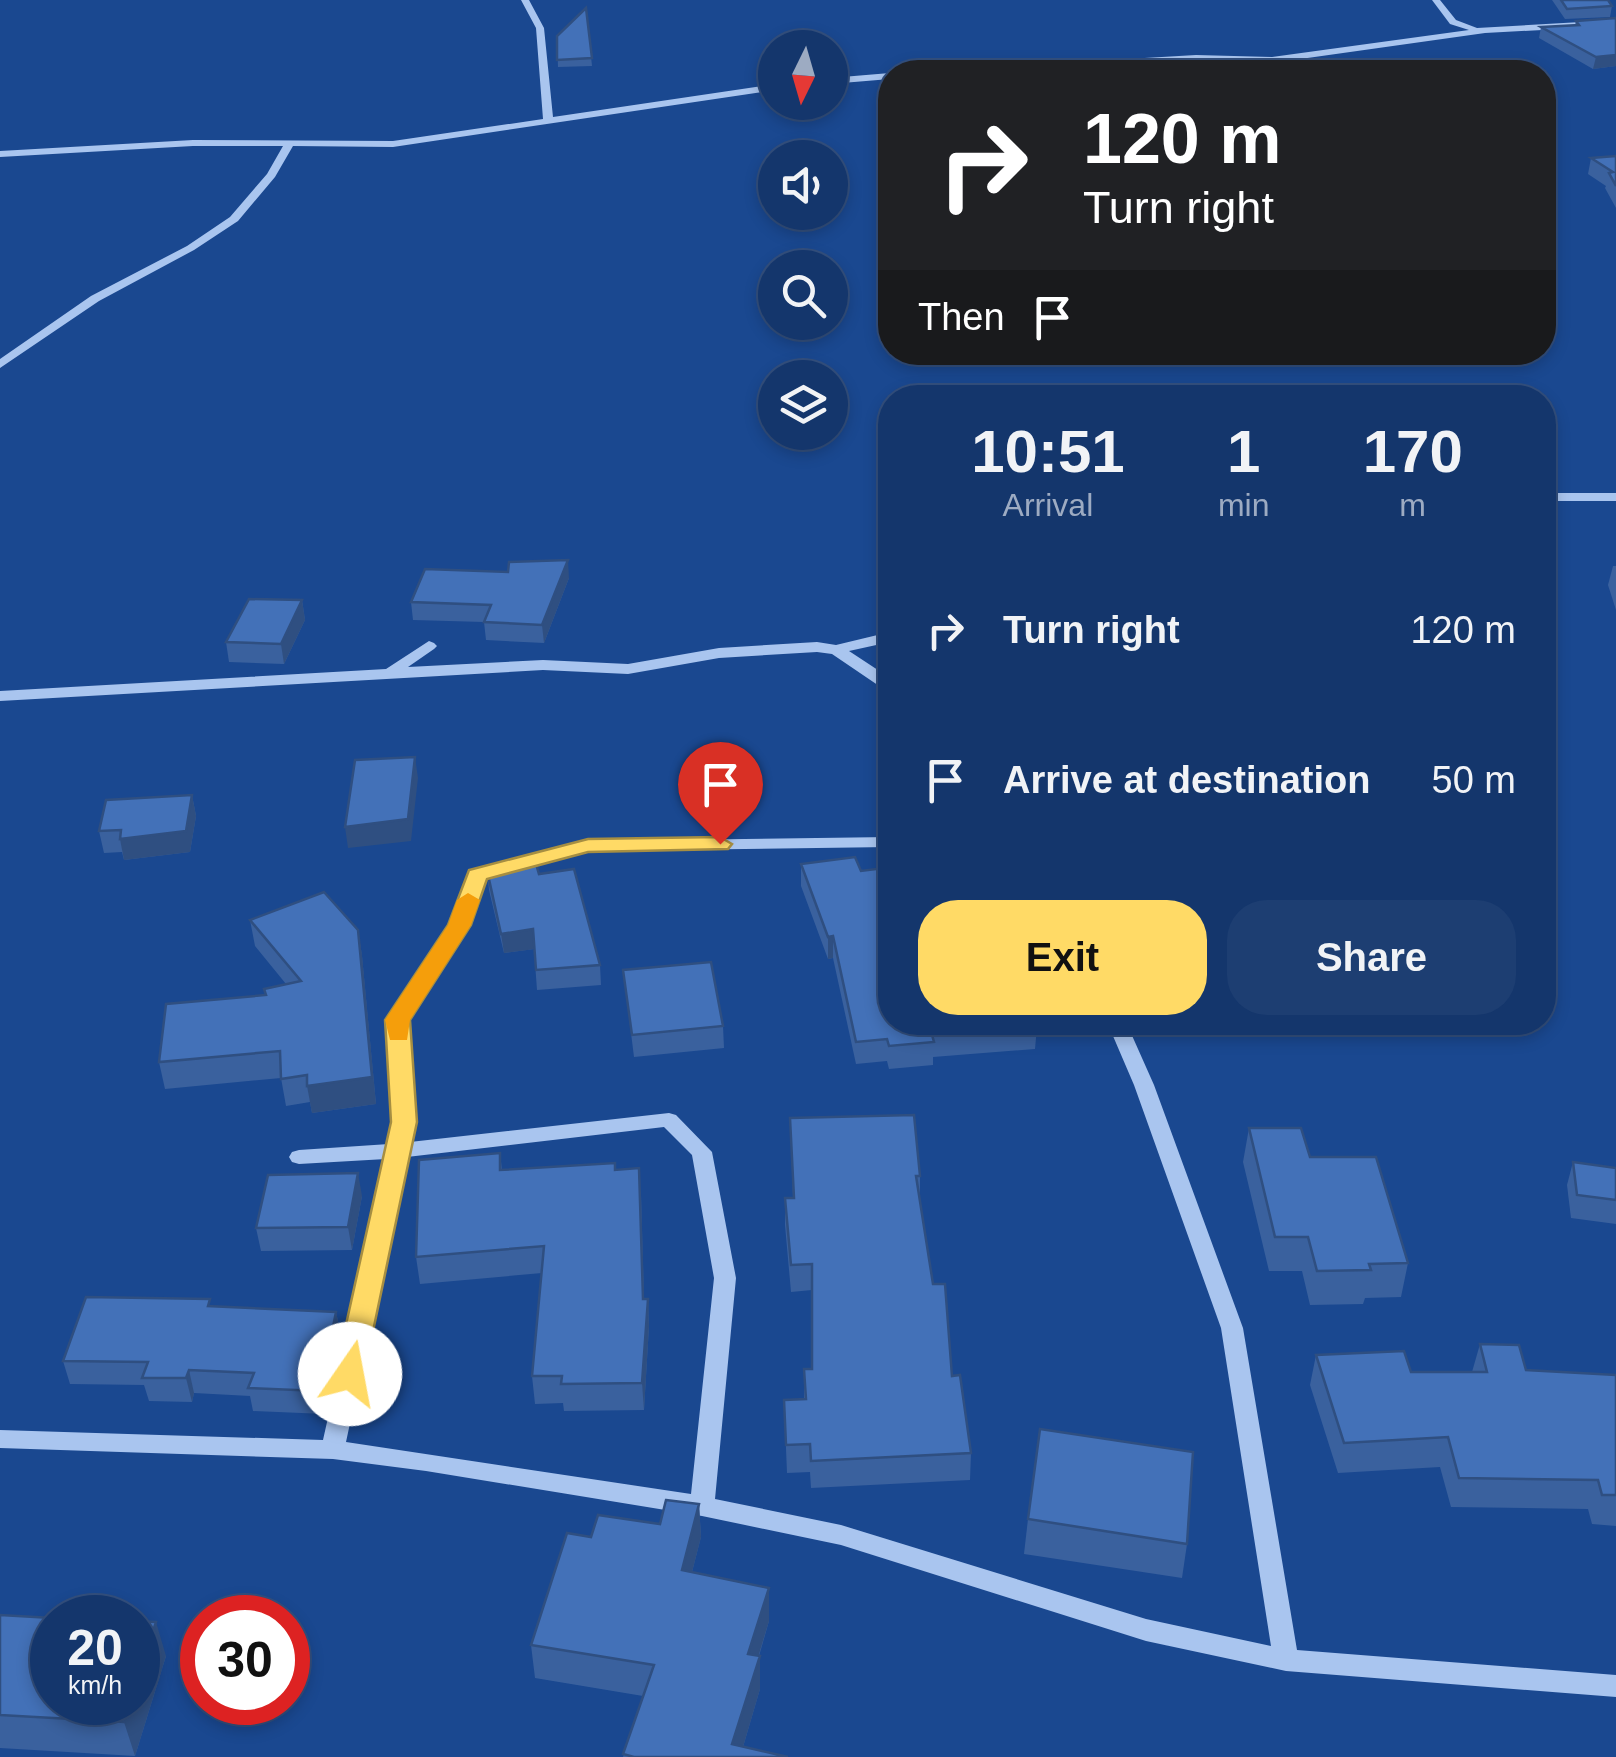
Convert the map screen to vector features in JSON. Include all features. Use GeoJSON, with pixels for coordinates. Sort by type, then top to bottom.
{"type":"FeatureCollection","features":[{"type":"Feature","properties":{"kind":"street"},"geometry":{"type":"LineString","coordinates":[[525,0],[540,28],[548,121]]}},
{"type":"Feature","properties":{"kind":"street"},"geometry":{"type":"LineString","coordinates":[[1436,0],[1452,22],[1485,30]]}},
{"type":"Feature","properties":{"kind":"street"},"geometry":{"type":"LineString","coordinates":[[1272,60],[1485,30],[1616,23]]}},
{"type":"Feature","properties":{"kind":"street"},"geometry":{"type":"LineString","coordinates":[[1603,24],[1616,38]]}},
{"type":"Feature","properties":{"kind":"street"},"geometry":{"type":"LineString","coordinates":[[848,80],[878,77]]}},
{"type":"Feature","properties":{"kind":"street"},"geometry":{"type":"LineString","coordinates":[[0,154],[117,146],[393,144],[758,90]]}},
{"type":"Feature","properties":{"kind":"street"},"geometry":{"type":"LineString","coordinates":[[0,364],[107,291],[197,247],[244,214],[270,184],[290,144]]}},
{"type":"Feature","properties":{"kind":"street"},"geometry":{"type":"LineString","coordinates":[[1556,497],[1616,497]]}},
{"type":"Feature","properties":{"kind":"street"},"geometry":{"type":"LineString","coordinates":[[0,696],[544,665],[628,669],[762,648],[836,650],[878,640]]}},
{"type":"Feature","properties":{"kind":"street"},"geometry":{"type":"LineString","coordinates":[[390,672],[429,646]]}},
{"type":"Feature","properties":{"kind":"street"},"geometry":{"type":"LineString","coordinates":[[836,650],[878,676]]}},
{"type":"Feature","properties":{"kind":"street"},"geometry":{"type":"LineString","coordinates":[[333,1450],[404,1122],[398,1020],[460,925],[477,875],[588,846],[878,842]]}},
{"type":"Feature","properties":{"kind":"street"},"geometry":{"type":"LineString","coordinates":[[1122,1035],[1144,1085],[1232,1328],[1286,1660]]}},
{"type":"Feature","properties":{"kind":"street"},"geometry":{"type":"LineString","coordinates":[[299,1157],[397,1154],[576,1128],[669,1120],[702,1152],[724,1278],[702,1506]]}},
{"type":"Feature","properties":{"kind":"street"},"geometry":{"type":"LineString","coordinates":[[0,1439],[333,1450],[702,1506],[841,1535],[1146,1630],[1286,1660],[1616,1686]]}},
{"type":"Feature","properties":{"kind":"building"},"geometry":{"type":"Polygon","coordinates":[[[1561,0],[1608,0],[1612,6],[1567,9],[1561,0]]]}},
{"type":"Feature","properties":{"kind":"building"},"geometry":{"type":"Polygon","coordinates":[[[586,8],[592,58],[557,60],[557,36],[586,8]]]}},
{"type":"Feature","properties":{"kind":"building"},"geometry":{"type":"Polygon","coordinates":[[[1616,18],[1616,55],[1596,57],[1541,27],[1579,25],[1576,21],[1616,18]]]}},
{"type":"Feature","properties":{"kind":"building"},"geometry":{"type":"Polygon","coordinates":[[[1616,156],[1616,186],[1609,173],[1613,172],[1591,158],[1616,156]]]}},
{"type":"Feature","properties":{"kind":"building"},"geometry":{"type":"Polygon","coordinates":[[[568,560],[542,625],[484,622],[491,605],[411,602],[425,569],[508,572],[509,562],[568,560]]]}},
{"type":"Feature","properties":{"kind":"building"},"geometry":{"type":"Polygon","coordinates":[[[249,599],[302,600],[281,644],[226,642],[249,599]]]}},
{"type":"Feature","properties":{"kind":"building"},"geometry":{"type":"Polygon","coordinates":[[[415,757],[408,819],[345,827],[355,760],[415,757]]]}},
{"type":"Feature","properties":{"kind":"building"},"geometry":{"type":"Polygon","coordinates":[[[192,795],[186,831],[120,839],[121,830],[99,831],[106,800],[192,795]]]}},
{"type":"Feature","properties":{"kind":"building"},"geometry":{"type":"Polygon","coordinates":[[[855,857],[861,871],[878,869],[878,1035],[932,1035],[934,1042],[889,1046],[887,1039],[856,1042],[833,936],[828,937],[801,864],[855,857]]]}},
{"type":"Feature","properties":{"kind":"building"},"geometry":{"type":"Polygon","coordinates":[[[536,864],[539,874],[574,869],[600,965],[536,970],[533,929],[501,934],[487,870],[536,864]]]}},
{"type":"Feature","properties":{"kind":"building"},"geometry":{"type":"Polygon","coordinates":[[[324,892],[358,930],[372,1077],[307,1086],[307,1075],[281,1079],[280,1051],[159,1062],[166,1004],[266,995],[264,989],[301,981],[250,920],[324,892]]]}},
{"type":"Feature","properties":{"kind":"building"},"geometry":{"type":"Polygon","coordinates":[[[711,962],[723,1026],[632,1035],[623,970],[711,962]]]}},
{"type":"Feature","properties":{"kind":"building"},"geometry":{"type":"Polygon","coordinates":[[[914,1115],[920,1176],[916,1176],[933,1284],[945,1284],[952,1376],[960,1375],[971,1453],[811,1461],[810,1444],[786,1445],[784,1400],[806,1399],[804,1369],[812,1369],[812,1264],[791,1265],[785,1198],[794,1198],[790,1118],[914,1115]]]}},
{"type":"Feature","properties":{"kind":"building"},"geometry":{"type":"Polygon","coordinates":[[[1249,1128],[1301,1128],[1310,1157],[1376,1157],[1408,1263],[1369,1264],[1371,1270],[1317,1271],[1308,1237],[1275,1237],[1249,1128]]]}},
{"type":"Feature","properties":{"kind":"building"},"geometry":{"type":"Polygon","coordinates":[[[500,1153],[500,1170],[615,1163],[615,1170],[639,1168],[643,1299],[648,1299],[642,1383],[561,1384],[562,1376],[532,1376],[544,1246],[416,1257],[419,1160],[500,1153]]]}},
{"type":"Feature","properties":{"kind":"building"},"geometry":{"type":"Polygon","coordinates":[[[1573,1162],[1616,1168],[1616,1200],[1577,1195],[1573,1162]]]}},
{"type":"Feature","properties":{"kind":"building"},"geometry":{"type":"Polygon","coordinates":[[[358,1173],[348,1227],[256,1228],[268,1175],[358,1173]]]}},
{"type":"Feature","properties":{"kind":"building"},"geometry":{"type":"Polygon","coordinates":[[[86,1297],[210,1299],[208,1306],[336,1312],[320,1391],[248,1388],[254,1373],[189,1370],[186,1378],[142,1378],[148,1362],[63,1361],[86,1297]]]}},
{"type":"Feature","properties":{"kind":"building"},"geometry":{"type":"Polygon","coordinates":[[[1480,1344],[1519,1345],[1526,1370],[1616,1375],[1616,1495],[1602,1495],[1598,1480],[1459,1478],[1448,1437],[1344,1443],[1316,1355],[1404,1351],[1411,1372],[1487,1372],[1480,1344]]]}},
{"type":"Feature","properties":{"kind":"building"},"geometry":{"type":"Polygon","coordinates":[[[1040,1429],[1193,1452],[1187,1544],[1028,1519],[1040,1429]]]}},
{"type":"Feature","properties":{"kind":"building"},"geometry":{"type":"Polygon","coordinates":[[[666,1500],[699,1504],[682,1570],[769,1588],[748,1654],[760,1656],[732,1744],[788,1757],[623,1754],[654,1665],[531,1645],[567,1533],[591,1537],[598,1515],[660,1524],[666,1500]]]}},
{"type":"Feature","properties":{"kind":"building"},"geometry":{"type":"Polygon","coordinates":[[[0,1615],[30,1617],[30,1717],[0,1715],[0,1615]]]}},
{"type":"Feature","properties":{"kind":"slow traffic"},"geometry":{"type":"LineString","coordinates":[[398,1034],[398,1020],[460,925],[468,900]]}},
{"type":"Feature","properties":{"kind":"route"},"geometry":{"type":"LineString","coordinates":[[350,1374],[404,1122],[398,1020],[460,925],[477,875],[588,846],[720,844]]}}]}
